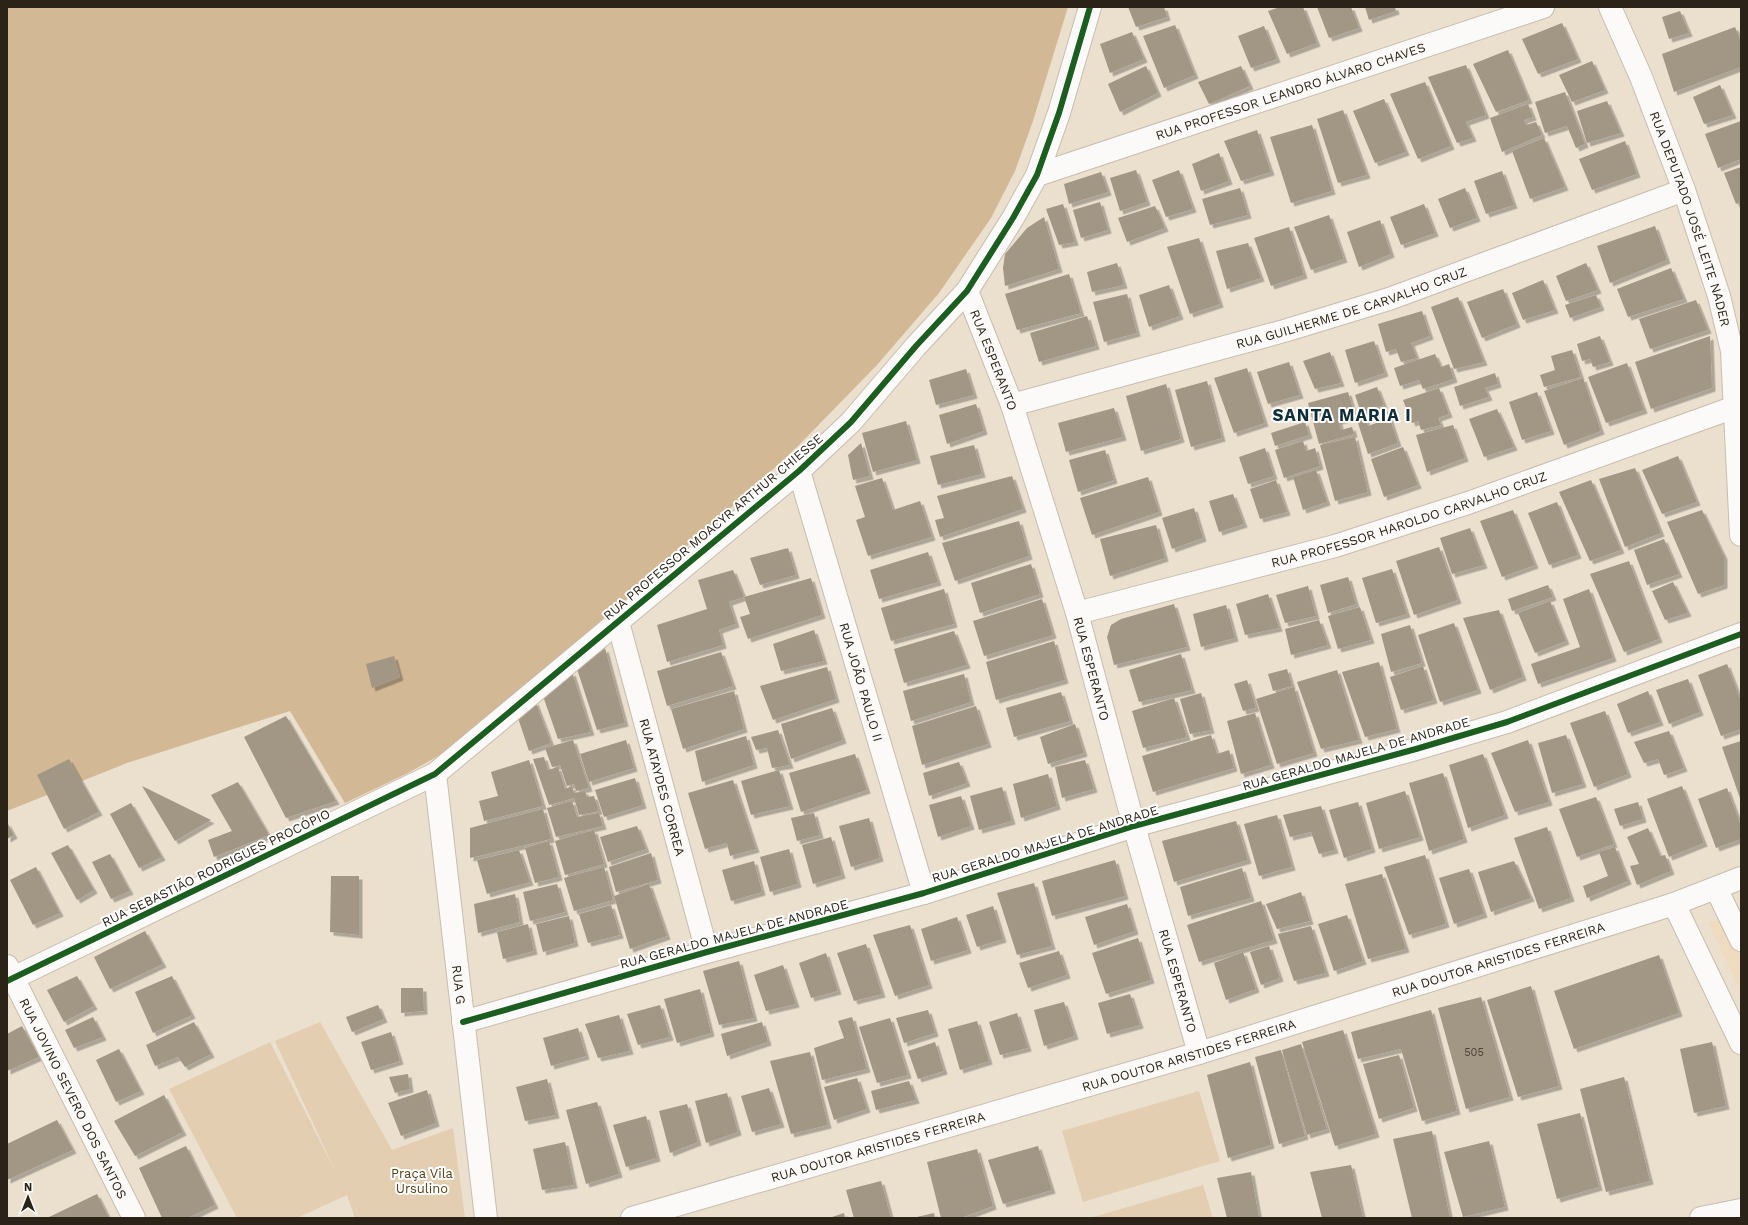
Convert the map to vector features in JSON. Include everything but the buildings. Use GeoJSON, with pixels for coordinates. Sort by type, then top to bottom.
{"type":"FeatureCollection","features":[{"type":"Feature","properties":{"kind":"street","name":"RUA PROFESSOR MOACYR ARTHUR CHIESSE"},"geometry":{"type":"LineString","coordinates":[[435,774],[799,471],[851,422],[916,346],[967,291],[1013,218],[1037,175],[1060,113],[1090,7]]}},
{"type":"Feature","properties":{"kind":"street","name":"RUA PROFESSOR LEANDRO ÁLVARO CHAVES"},"geometry":{"type":"LineString","coordinates":[[1037,175],[1543,7]]}},
{"type":"Feature","properties":{"kind":"street","name":"RUA DEPUTADO JOSÉ LEITE NADER"},"geometry":{"type":"LineString","coordinates":[[1610,7],[1641,77],[1684,190],[1719,296],[1732,351],[1741,535]]}},
{"type":"Feature","properties":{"kind":"street","name":"RUA GUILHERME DE CARVALHO CRUZ"},"geometry":{"type":"LineString","coordinates":[[1012,405],[1284,332],[1389,299],[1684,190]]}},
{"type":"Feature","properties":{"kind":"street","name":"RUA ESPERANTO"},"geometry":{"type":"LineString","coordinates":[[967,291],[1012,405],[1077,613],[1134,826],[1199,1053]]}},
{"type":"Feature","properties":{"kind":"street","name":"RUA PROFESSOR HAROLDO CARVALHO CRUZ"},"geometry":{"type":"LineString","coordinates":[[1077,613],[1342,543],[1468,503],[1735,407]]}},
{"type":"Feature","properties":{"kind":"street","name":"RUA JOÃO PAULO II"},"geometry":{"type":"LineString","coordinates":[[799,471],[924,893]]}},
{"type":"Feature","properties":{"kind":"street","name":"RUA ATAYDES CORREA"},"geometry":{"type":"LineString","coordinates":[[618,622],[707,952]]}},
{"type":"Feature","properties":{"kind":"street","name":"RUA GERALDO MAJELA DE ANDRADE"},"geometry":{"type":"LineString","coordinates":[[463,1022],[707,952],[924,893],[1134,826],[1416,749],[1507,722],[1741,634]]}},
{"type":"Feature","properties":{"kind":"street","name":"RUA SEBASTIÃO RODRIGUES PROCÓPIO"},"geometry":{"type":"LineString","coordinates":[[9,975],[435,774]]}},
{"type":"Feature","properties":{"kind":"street","name":"RUA G"},"geometry":{"type":"LineString","coordinates":[[435,774],[486,1218]]}},
{"type":"Feature","properties":{"kind":"street","name":"RUA DOUTOR ARISTIDES FERREIRA"},"geometry":{"type":"LineString","coordinates":[[632,1218],[1199,1053],[1674,904],[1741,878]]}},
{"type":"Feature","properties":{"kind":"street"},"geometry":{"type":"LineString","coordinates":[[1716,888],[1741,940]]}},
{"type":"Feature","properties":{"kind":"street"},"geometry":{"type":"LineString","coordinates":[[1674,904],[1741,1043]]}},
{"type":"Feature","properties":{"kind":"street","name":"RUA JOVINO SEVERO DOS SANTOS"},"geometry":{"type":"LineString","coordinates":[[9,975],[134,1218]]}},
{"type":"Feature","properties":{"kind":"street"},"geometry":{"type":"LineString","coordinates":[[1701,1218],[1741,1210]]}},
{"type":"Feature","properties":{"kind":"shaded area"},"geometry":{"type":"Polygon","coordinates":[[[7,7],[1068,7],[1033,121],[1015,171],[991,218],[939,293],[877,365],[798,446],[749,492],[557,660],[440,755],[408,773],[345,803],[290,711],[127,763],[7,811],[7,7]]]}},
{"type":"Feature","properties":{"kind":"shaded area"},"geometry":{"type":"Polygon","coordinates":[[[1741,910],[1741,991],[1708,923],[1741,910]]]}},
{"type":"Feature","properties":{"kind":"green space","name":"Praça Vila Ursulino"},"geometry":{"type":"Polygon","coordinates":[[[320,1022],[392,1150],[453,1128],[465,1218],[355,1218],[347,1195],[297,1218],[237,1218],[169,1089],[270,1042],[337,1175],[275,1041],[320,1022]]]}},
{"type":"Feature","properties":{"kind":"green space"},"geometry":{"type":"Polygon","coordinates":[[[1199,1091],[1220,1161],[1083,1202],[1062,1131],[1199,1091]]]}},
{"type":"Feature","properties":{"kind":"green space"},"geometry":{"type":"Polygon","coordinates":[[[1203,1185],[1213,1218],[1090,1218],[1203,1185]]]}},
{"type":"Feature","properties":{"kind":"cycle path"},"geometry":{"type":"LineString","coordinates":[[7,981],[435,774],[799,471],[851,422],[916,346],[967,291],[1013,218],[1037,175],[1059,113],[1090,7]]}},
{"type":"Feature","properties":{"kind":"cycle path"},"geometry":{"type":"LineString","coordinates":[[463,1022],[707,952],[924,893],[1134,826],[1416,749],[1507,722],[1741,634]]}},
{"type":"Feature","properties":{"kind":"district","name":"SANTA MARIA I"},"geometry":{"type":"Point","coordinates":[1342,415]}}]}
